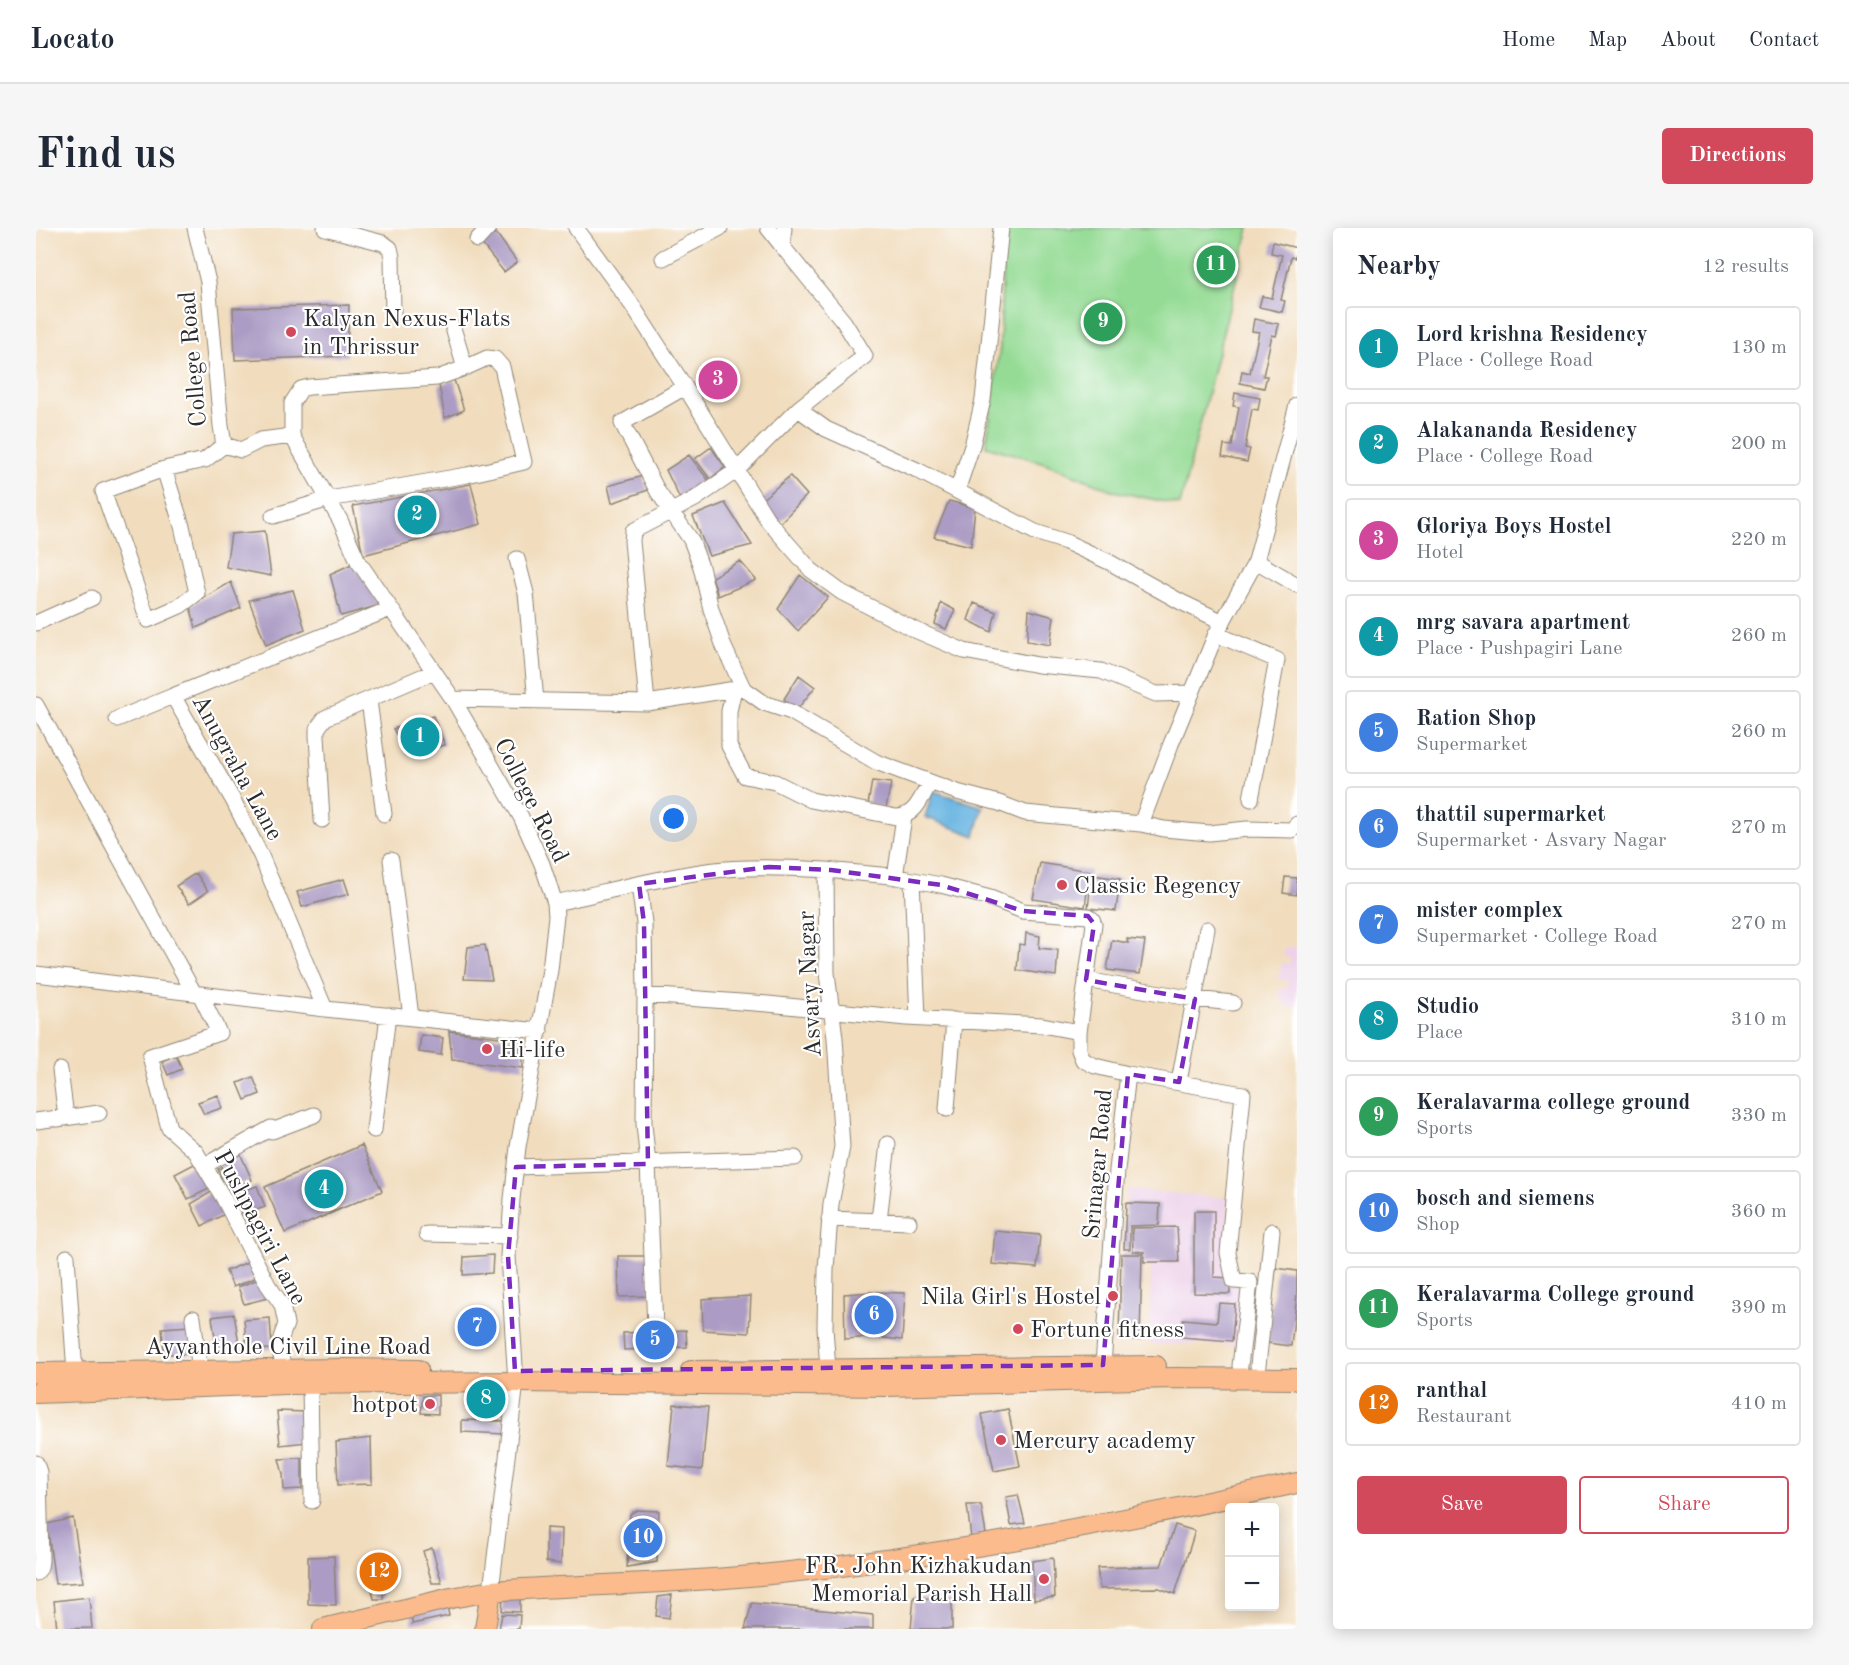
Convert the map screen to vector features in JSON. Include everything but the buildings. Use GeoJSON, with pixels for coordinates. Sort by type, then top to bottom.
{"type":"FeatureCollection","features":[{"type":"Feature","properties":{"kind":"main road","name":"Ayyanthole Civil Line Road"},"geometry":{"type":"LineString","coordinates":[[36,1373],[207,1376],[309,1384],[515,1376],[828,1370],[1103,1365],[1297,1366]]}},
{"type":"Feature","properties":{"kind":"main road","name":"Ayyanthole Civil Line Road"},"geometry":{"type":"LineString","coordinates":[[36,1393],[284,1370],[515,1376]]}},
{"type":"Feature","properties":{"kind":"main road"},"geometry":{"type":"LineString","coordinates":[[515,1376],[886,1386],[1173,1378],[1297,1379]]}},
{"type":"Feature","properties":{"kind":"main road"},"geometry":{"type":"LineString","coordinates":[[323,1629],[451,1598],[491,1592],[778,1574],[900,1559],[1101,1524],[1297,1483]]}},
{"type":"Feature","properties":{"kind":"main road"},"geometry":{"type":"LineString","coordinates":[[484,1629],[491,1592]]}},
{"type":"Feature","properties":{"kind":"street","name":"College Road"},"geometry":{"type":"LineString","coordinates":[[195,228],[208,282],[220,426],[224,445],[241,450],[261,440],[292,436],[329,499],[358,561],[453,699],[521,817],[542,864],[555,903],[556,916],[550,970],[516,1167],[508,1256],[515,1376],[491,1592]]}},
{"type":"Feature","properties":{"kind":"street"},"geometry":{"type":"LineString","coordinates":[[325,228],[383,243],[390,248],[393,313]]}},
{"type":"Feature","properties":{"kind":"street"},"geometry":{"type":"LineString","coordinates":[[477,240],[488,228]]}},
{"type":"Feature","properties":{"kind":"street"},"geometry":{"type":"LineString","coordinates":[[576,228],[632,306],[769,522],[811,570],[841,592],[915,630],[964,651],[1038,665],[1101,671],[1156,694],[1192,693]]}},
{"type":"Feature","properties":{"kind":"street"},"geometry":{"type":"LineString","coordinates":[[663,258],[721,228]]}},
{"type":"Feature","properties":{"kind":"street"},"geometry":{"type":"LineString","coordinates":[[647,703],[633,531],[695,499],[736,471],[798,409],[865,356],[844,322],[768,228]]}},
{"type":"Feature","properties":{"kind":"street"},"geometry":{"type":"LineString","coordinates":[[782,246],[784,228]]}},
{"type":"Feature","properties":{"kind":"street"},"geometry":{"type":"LineString","coordinates":[[957,491],[983,400],[1001,228]]}},
{"type":"Feature","properties":{"kind":"street"},"geometry":{"type":"LineString","coordinates":[[453,328],[465,368]]}},
{"type":"Feature","properties":{"kind":"street"},"geometry":{"type":"LineString","coordinates":[[273,516],[329,499],[467,475],[524,462],[502,368],[495,359],[487,358],[437,378],[301,389],[292,403],[292,436]]}},
{"type":"Feature","properties":{"kind":"street"},"geometry":{"type":"LineString","coordinates":[[685,387],[622,423],[670,511],[691,540],[701,567],[711,609],[739,689],[729,711],[729,746],[745,776],[775,782],[811,800],[904,817]]}},
{"type":"Feature","properties":{"kind":"street"},"geometry":{"type":"LineString","coordinates":[[1141,824],[1220,628],[1256,561],[1297,405]]}},
{"type":"Feature","properties":{"kind":"street"},"geometry":{"type":"LineString","coordinates":[[798,409],[826,429],[868,449],[876,450],[1035,532],[1066,542],[1109,562],[1277,660],[1251,799]]}},
{"type":"Feature","properties":{"kind":"street"},"geometry":{"type":"LineString","coordinates":[[164,469],[182,526],[197,593],[180,606],[148,620],[103,491],[164,469],[205,460],[224,445]]}},
{"type":"Feature","properties":{"kind":"street"},"geometry":{"type":"LineString","coordinates":[[517,559],[526,593],[536,701]]}},
{"type":"Feature","properties":{"kind":"street"},"geometry":{"type":"LineString","coordinates":[[1256,561],[1297,585]]}},
{"type":"Feature","properties":{"kind":"street"},"geometry":{"type":"LineString","coordinates":[[36,623],[92,598]]}},
{"type":"Feature","properties":{"kind":"street","name":"Anugraha Lane"},"geometry":{"type":"LineString","coordinates":[[325,1009],[261,856],[233,800],[173,696],[390,609]]}},
{"type":"Feature","properties":{"kind":"street"},"geometry":{"type":"LineString","coordinates":[[322,820],[317,729],[325,718],[433,672]]}},
{"type":"Feature","properties":{"kind":"street"},"geometry":{"type":"LineString","coordinates":[[453,699],[647,703],[739,689],[764,703],[791,712],[876,762],[957,792],[999,802],[1025,813],[1209,833],[1247,829],[1292,830],[1297,824]]}},
{"type":"Feature","properties":{"kind":"street"},"geometry":{"type":"LineString","coordinates":[[117,719],[173,696]]}},
{"type":"Feature","properties":{"kind":"street"},"geometry":{"type":"LineString","coordinates":[[369,700],[384,814]]}},
{"type":"Feature","properties":{"kind":"street"},"geometry":{"type":"LineString","coordinates":[[36,705],[197,993]]}},
{"type":"Feature","properties":{"kind":"street"},"geometry":{"type":"LineString","coordinates":[[895,877],[904,817],[915,808],[930,782]]}},
{"type":"Feature","properties":{"kind":"street"},"geometry":{"type":"LineString","coordinates":[[391,860],[411,1017]]}},
{"type":"Feature","properties":{"kind":"street"},"geometry":{"type":"LineString","coordinates":[[555,903],[708,871],[769,867],[895,877],[941,885],[990,898],[1023,911],[1088,916],[1094,924],[1079,1032],[1042,1025],[918,1018],[645,995]]}},
{"type":"Feature","properties":{"kind":"street","name":"Asvary Nagar"},"geometry":{"type":"LineString","coordinates":[[826,870],[827,973],[842,1147],[830,1218],[826,1281],[828,1370]]}},
{"type":"Feature","properties":{"kind":"street"},"geometry":{"type":"LineString","coordinates":[[912,880],[918,1018]]}},
{"type":"Feature","properties":{"kind":"street"},"geometry":{"type":"LineString","coordinates":[[639,884],[644,923],[644,1125],[648,1164],[655,1327]]}},
{"type":"Feature","properties":{"kind":"street"},"geometry":{"type":"LineString","coordinates":[[1179,1082],[1207,929]]}},
{"type":"Feature","properties":{"kind":"street"},"geometry":{"type":"LineString","coordinates":[[36,974],[325,1009],[540,1031]]}},
{"type":"Feature","properties":{"kind":"street"},"geometry":{"type":"LineString","coordinates":[[1086,980],[1195,999],[1233,1003]]}},
{"type":"Feature","properties":{"kind":"street","name":"Pushpagiri Lane"},"geometry":{"type":"LineString","coordinates":[[197,993],[219,1033],[150,1056],[169,1128],[196,1152],[224,1199],[268,1285],[282,1305],[286,1324],[280,1344],[284,1370]]}},
{"type":"Feature","properties":{"kind":"street"},"geometry":{"type":"LineString","coordinates":[[374,1130],[388,1015]]}},
{"type":"Feature","properties":{"kind":"street"},"geometry":{"type":"LineString","coordinates":[[947,1109],[954,1020]]}},
{"type":"Feature","properties":{"kind":"street","name":"Srinagar Road"},"geometry":{"type":"LineString","coordinates":[[1079,1032],[1079,1050],[1083,1060],[1095,1066],[1128,1074],[1117,1170],[1103,1365]]}},
{"type":"Feature","properties":{"kind":"street"},"geometry":{"type":"LineString","coordinates":[[36,1121],[66,1117],[60,1070]]}},
{"type":"Feature","properties":{"kind":"street"},"geometry":{"type":"LineString","coordinates":[[1128,1074],[1243,1094],[1228,1253],[1234,1281],[1250,1282],[1249,1366]]}},
{"type":"Feature","properties":{"kind":"street"},"geometry":{"type":"LineString","coordinates":[[36,1121],[99,1113]]}},
{"type":"Feature","properties":{"kind":"street"},"geometry":{"type":"LineString","coordinates":[[204,1166],[271,1128],[272,1131],[314,1115]]}},
{"type":"Feature","properties":{"kind":"street"},"geometry":{"type":"LineString","coordinates":[[879,1220],[888,1144]]}},
{"type":"Feature","properties":{"kind":"street"},"geometry":{"type":"LineString","coordinates":[[516,1167],[795,1158]]}},
{"type":"Feature","properties":{"kind":"street"},"geometry":{"type":"LineString","coordinates":[[830,1218],[909,1222]]}},
{"type":"Feature","properties":{"kind":"street"},"geometry":{"type":"LineString","coordinates":[[1249,1366],[1272,1231]]}},
{"type":"Feature","properties":{"kind":"street"},"geometry":{"type":"LineString","coordinates":[[427,1234],[510,1236]]}},
{"type":"Feature","properties":{"kind":"street"},"geometry":{"type":"LineString","coordinates":[[67,1257],[75,1373]]}},
{"type":"Feature","properties":{"kind":"street"},"geometry":{"type":"LineString","coordinates":[[193,1318],[207,1376]]}},
{"type":"Feature","properties":{"kind":"street"},"geometry":{"type":"LineString","coordinates":[[309,1384],[312,1501]]}},
{"type":"Feature","properties":{"kind":"street"},"geometry":{"type":"LineString","coordinates":[[36,1463],[39,1472],[42,1560],[36,1573]]}},
{"type":"Feature","properties":{"kind":"highlighted area"},"geometry":{"type":"Polygon","coordinates":[[[769,867],[831,870],[941,885],[1023,911],[1088,916],[1094,924],[1086,980],[1195,999],[1179,1082],[1128,1074],[1103,1365],[515,1371],[508,1256],[516,1167],[648,1164],[644,923],[639,884],[769,867]]]}},
{"type":"Feature","properties":{"kind":"shaded area"},"geometry":{"type":"Polygon","coordinates":[[[1285,947],[1297,947],[1297,1007],[1285,1005],[1285,998],[1278,998],[1281,988],[1287,989],[1288,981],[1279,980],[1282,963],[1290,964],[1290,958],[1283,957],[1285,947]]]}},
{"type":"Feature","properties":{"kind":"shaded area"},"geometry":{"type":"Polygon","coordinates":[[[1127,1189],[1229,1198],[1225,1254],[1244,1285],[1238,1345],[1149,1344],[1151,1267],[1144,1266],[1142,1254],[1122,1252],[1127,1189]]]}},
{"type":"Feature","properties":{"kind":"green space"},"geometry":{"type":"Polygon","coordinates":[[[1010,228],[1249,228],[1180,505],[1114,491],[1045,463],[986,446],[1000,347],[1003,251],[1010,228]]]}},
{"type":"Feature","properties":{"kind":"water"},"geometry":{"type":"Polygon","coordinates":[[[933,791],[983,807],[975,836],[925,817],[933,791]]]}},
{"type":"Feature","properties":{"kind":"place","name":"Keralavarma College ground"},"geometry":{"type":"Point","coordinates":[1216,265]}},
{"type":"Feature","properties":{"kind":"place","name":"Keralavarma college ground"},"geometry":{"type":"Point","coordinates":[1103,322]}},
{"type":"Feature","properties":{"kind":"place","name":"Kalyan Nexus-Flats in Thrissur"},"geometry":{"type":"Point","coordinates":[291,332]}},
{"type":"Feature","properties":{"kind":"place","name":"Gloriya Boys Hostel"},"geometry":{"type":"Point","coordinates":[718,380]}},
{"type":"Feature","properties":{"kind":"place","name":"Alakananda Residency"},"geometry":{"type":"Point","coordinates":[417,515]}},
{"type":"Feature","properties":{"kind":"place","name":"Lord krishna Residency"},"geometry":{"type":"Point","coordinates":[420,737]}},
{"type":"Feature","properties":{"kind":"place","name":"Classic Regency"},"geometry":{"type":"Point","coordinates":[1062,885]}},
{"type":"Feature","properties":{"kind":"place","name":"Hi-life"},"geometry":{"type":"Point","coordinates":[487,1049]}},
{"type":"Feature","properties":{"kind":"place","name":"mrg savara apartment"},"geometry":{"type":"Point","coordinates":[324,1189]}},
{"type":"Feature","properties":{"kind":"place","name":"Nila Girl's Hostel"},"geometry":{"type":"Point","coordinates":[1113,1296]}},
{"type":"Feature","properties":{"kind":"place","name":"thattil supermarket"},"geometry":{"type":"Point","coordinates":[874,1315]}},
{"type":"Feature","properties":{"kind":"place","name":"mister complex"},"geometry":{"type":"Point","coordinates":[477,1327]}},
{"type":"Feature","properties":{"kind":"place","name":"Fortune fitness"},"geometry":{"type":"Point","coordinates":[1018,1329]}},
{"type":"Feature","properties":{"kind":"place","name":"Ration Shop"},"geometry":{"type":"Point","coordinates":[655,1340]}},
{"type":"Feature","properties":{"kind":"place","name":"Studio"},"geometry":{"type":"Point","coordinates":[486,1399]}},
{"type":"Feature","properties":{"kind":"place","name":"hotpot"},"geometry":{"type":"Point","coordinates":[430,1404]}},
{"type":"Feature","properties":{"kind":"place","name":"Mercury academy"},"geometry":{"type":"Point","coordinates":[1001,1440]}},
{"type":"Feature","properties":{"kind":"place","name":"bosch and siemens"},"geometry":{"type":"Point","coordinates":[643,1538]}},
{"type":"Feature","properties":{"kind":"place","name":"ranthal"},"geometry":{"type":"Point","coordinates":[379,1572]}},
{"type":"Feature","properties":{"kind":"place","name":"FR. John Kizhakudan Memorial Parish Hall"},"geometry":{"type":"Point","coordinates":[1044,1579]}}]}
